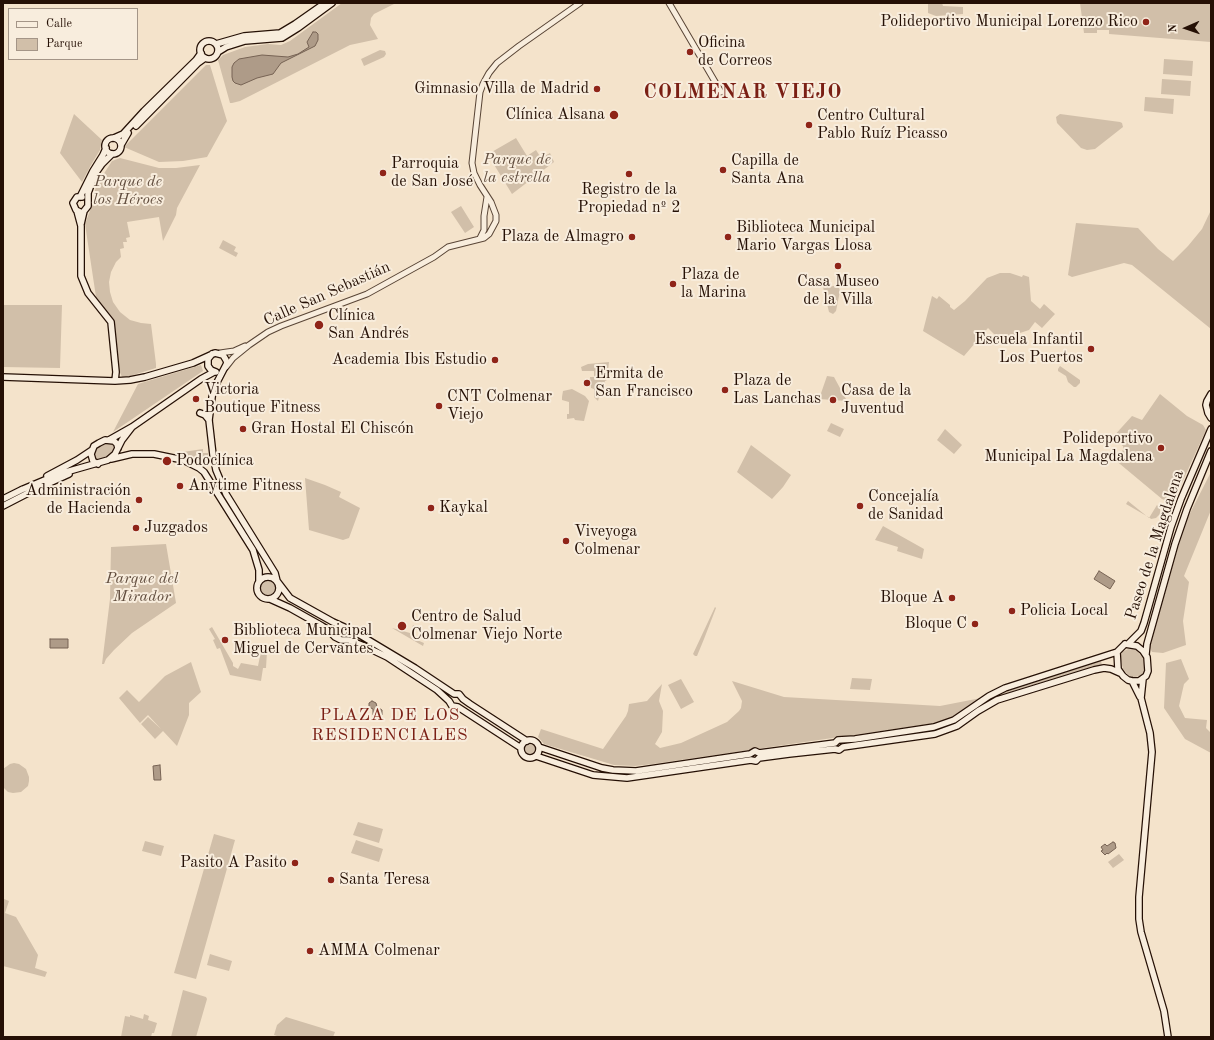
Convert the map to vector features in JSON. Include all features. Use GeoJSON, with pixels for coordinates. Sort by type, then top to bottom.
{"type":"FeatureCollection","features":[{"type":"Feature","properties":{"kind":"main road"},"geometry":{"type":"LineString","coordinates":[[115,381],[116,372],[110,322],[88,294],[81,276],[81,226],[78,211],[74,208],[73,204],[75,199],[80,197],[103,155],[107,140],[123,134],[144,111],[196,60],[201,53],[201,47],[206,42],[216,44],[244,36],[280,33],[324,3]]}},
{"type":"Feature","properties":{"kind":"main road"},"geometry":{"type":"LineString","coordinates":[[201,53],[205,58],[212,59],[218,52],[226,47],[245,41],[282,38],[332,3]]}},
{"type":"Feature","properties":{"kind":"main road"},"geometry":{"type":"LineString","coordinates":[[216,44],[218,52]]}},
{"type":"Feature","properties":{"kind":"main road"},"geometry":{"type":"LineString","coordinates":[[81,226],[84,211],[88,206],[88,193],[95,174],[102,164],[112,154],[119,151],[125,136],[198,63],[205,58]]}},
{"type":"Feature","properties":{"kind":"main road"},"geometry":{"type":"LineString","coordinates":[[114,138],[119,140],[121,145]]}},
{"type":"Feature","properties":{"kind":"main road"},"geometry":{"type":"LineString","coordinates":[[106,148],[109,153],[112,154]]}},
{"type":"Feature","properties":{"kind":"main road"},"geometry":{"type":"LineString","coordinates":[[80,197],[85,198],[87,201]]}},
{"type":"Feature","properties":{"kind":"main road"},"geometry":{"type":"LineString","coordinates":[[78,211],[84,211]]}},
{"type":"Feature","properties":{"kind":"main road"},"geometry":{"type":"LineString","coordinates":[[193,363],[212,354],[220,353],[223,355],[226,360],[225,368],[214,388]]}},
{"type":"Feature","properties":{"kind":"main road"},"geometry":{"type":"LineString","coordinates":[[201,379],[208,366],[208,359],[212,354]]}},
{"type":"Feature","properties":{"kind":"main road"},"geometry":{"type":"LineString","coordinates":[[3,377],[115,381],[145,377],[193,363],[200,362],[208,366],[214,372],[215,379],[209,420],[213,455],[220,482],[275,574],[280,587],[278,594],[270,599]]}},
{"type":"Feature","properties":{"kind":"main road"},"geometry":{"type":"LineString","coordinates":[[3,499],[77,460],[92,450],[99,443],[109,440],[132,427],[201,379],[214,372],[220,372],[225,368]]}},
{"type":"Feature","properties":{"kind":"main road"},"geometry":{"type":"LineString","coordinates":[[1211,394],[1206,405],[1211,418]]}},
{"type":"Feature","properties":{"kind":"main road"},"geometry":{"type":"LineString","coordinates":[[200,413],[205,415],[209,420]]}},
{"type":"Feature","properties":{"kind":"main road"},"geometry":{"type":"LineString","coordinates":[[111,459],[132,427]]}},
{"type":"Feature","properties":{"kind":"main road","name":"Paseo de la Magdalena"},"geometry":{"type":"LineString","coordinates":[[1128,644],[1141,631],[1169,534],[1181,499],[1211,429]]}},
{"type":"Feature","properties":{"kind":"main road"},"geometry":{"type":"LineString","coordinates":[[109,440],[114,441],[118,448]]}},
{"type":"Feature","properties":{"kind":"main road"},"geometry":{"type":"LineString","coordinates":[[92,450],[91,459],[98,464]]}},
{"type":"Feature","properties":{"kind":"main road","name":"Paseo de la Magdalena"},"geometry":{"type":"LineString","coordinates":[[1146,654],[1147,644],[1175,544],[1187,509],[1211,452]]}},
{"type":"Feature","properties":{"kind":"main road"},"geometry":{"type":"LineString","coordinates":[[21,490],[59,474],[132,454],[154,454],[183,460],[199,468],[204,472],[252,550],[259,570],[259,581],[257,587],[258,593],[262,598],[270,599],[304,616],[328,629],[335,637],[341,640],[349,640],[387,658],[437,690],[450,701],[452,706],[458,707],[521,748]]}},
{"type":"Feature","properties":{"kind":"main road"},"geometry":{"type":"LineString","coordinates":[[3,506],[34,490],[71,474],[78,469]]}},
{"type":"Feature","properties":{"kind":"main road"},"geometry":{"type":"LineString","coordinates":[[259,581],[267,577],[272,577],[290,598],[333,622],[355,632],[415,668],[454,694],[459,694],[463,699],[527,740],[535,742],[539,747],[602,768],[624,771],[647,770],[751,757],[756,761],[759,756],[835,746],[840,750],[843,744]]}},
{"type":"Feature","properties":{"kind":"main road"},"geometry":{"type":"LineString","coordinates":[[328,629],[328,624],[333,622]]}},
{"type":"Feature","properties":{"kind":"main road"},"geometry":{"type":"LineString","coordinates":[[349,640],[352,637],[351,631]]}},
{"type":"Feature","properties":{"kind":"main road"},"geometry":{"type":"LineString","coordinates":[[1120,673],[1117,664],[1117,652],[1121,646],[1128,644],[1137,646],[1146,654],[1148,668],[1146,676],[1143,679],[1141,698]]}},
{"type":"Feature","properties":{"kind":"main road"},"geometry":{"type":"LineString","coordinates":[[843,744],[934,727],[954,720],[989,696],[1005,688],[1117,652]]}},
{"type":"Feature","properties":{"kind":"main road"},"geometry":{"type":"LineString","coordinates":[[835,746],[838,740],[843,744],[935,734],[957,726],[997,700],[1094,670],[1104,668],[1111,669],[1132,681],[1141,698],[1150,733],[1152,752],[1139,897],[1139,919],[1141,932],[1164,1011],[1168,1037]]}},
{"type":"Feature","properties":{"kind":"main road"},"geometry":{"type":"LineString","coordinates":[[1132,681],[1143,679]]}},
{"type":"Feature","properties":{"kind":"main road"},"geometry":{"type":"LineString","coordinates":[[450,701],[450,697],[454,694]]}},
{"type":"Feature","properties":{"kind":"main road"},"geometry":{"type":"LineString","coordinates":[[458,707],[462,705],[463,699]]}},
{"type":"Feature","properties":{"kind":"main road"},"geometry":{"type":"LineString","coordinates":[[527,740],[522,744],[521,748],[521,753],[526,758],[536,756],[594,775],[627,778],[751,757],[755,751],[759,756]]}},
{"type":"Feature","properties":{"kind":"main road"},"geometry":{"type":"LineString","coordinates":[[536,756],[539,747]]}},
{"type":"Feature","properties":{"kind":"street"},"geometry":{"type":"LineString","coordinates":[[480,238],[484,238],[492,231],[497,218],[491,202],[474,173],[472,163],[480,92],[483,84],[497,63],[580,3]]}},
{"type":"Feature","properties":{"kind":"street"},"geometry":{"type":"LineString","coordinates":[[669,3],[721,92]]}},
{"type":"Feature","properties":{"kind":"street"},"geometry":{"type":"LineString","coordinates":[[480,238],[484,230],[487,197]]}},
{"type":"Feature","properties":{"kind":"street"},"geometry":{"type":"LineString","coordinates":[[485,212],[490,209],[495,212]]}},
{"type":"Feature","properties":{"kind":"street"},"geometry":{"type":"LineString","coordinates":[[484,224],[489,227],[494,224]]}},
{"type":"Feature","properties":{"kind":"street","name":"Calle San Sebastián"},"geometry":{"type":"LineString","coordinates":[[249,345],[268,332],[281,326],[372,291],[434,257],[448,247],[480,238]]}},
{"type":"Feature","properties":{"kind":"street"},"geometry":{"type":"LineString","coordinates":[[220,353],[249,345]]}},
{"type":"Feature","properties":{"kind":"street"},"geometry":{"type":"LineString","coordinates":[[225,368],[233,358],[249,345]]}},
{"type":"Feature","properties":{"kind":"green space"},"geometry":{"type":"Polygon","coordinates":[[[342,3],[396,3],[374,14],[371,18],[370,25],[378,39],[350,45],[240,101],[230,103],[218,60],[223,55],[245,47],[268,44],[281,45],[290,41],[342,3]]]}},
{"type":"Feature","properties":{"kind":"green space"},"geometry":{"type":"Polygon","coordinates":[[[928,3],[942,3],[943,6],[963,7],[963,14],[936,16],[928,13],[928,3]]]}},
{"type":"Feature","properties":{"kind":"green space","name":"Polideportivo Municipal Lorenzo Rico"},"geometry":{"type":"Polygon","coordinates":[[[1080,3],[1211,3],[1211,42],[1109,34],[1109,30],[1097,30],[1097,33],[1084,33],[1080,3]]]}},
{"type":"Feature","properties":{"kind":"green space"},"geometry":{"type":"Polygon","coordinates":[[[380,50],[385,51],[386,54],[384,57],[364,66],[361,59],[380,50]]]}},
{"type":"Feature","properties":{"kind":"green space"},"geometry":{"type":"Polygon","coordinates":[[[1164,59],[1193,61],[1192,76],[1163,74],[1164,59]]]}},
{"type":"Feature","properties":{"kind":"green space","name":"Parque de los Héroes"},"geometry":{"type":"Polygon","coordinates":[[[206,65],[210,65],[227,121],[207,157],[183,161],[159,162],[124,147],[206,65]]]}},
{"type":"Feature","properties":{"kind":"green space"},"geometry":{"type":"Polygon","coordinates":[[[1162,79],[1191,81],[1190,96],[1161,94],[1162,79]]]}},
{"type":"Feature","properties":{"kind":"green space"},"geometry":{"type":"Polygon","coordinates":[[[1145,97],[1174,99],[1173,114],[1144,111],[1145,97]]]}},
{"type":"Feature","properties":{"kind":"green space"},"geometry":{"type":"Polygon","coordinates":[[[74,114],[102,140],[100,150],[82,182],[60,153],[74,114]]]}},
{"type":"Feature","properties":{"kind":"green space"},"geometry":{"type":"Polygon","coordinates":[[[1060,114],[1120,122],[1122,123],[1123,127],[1095,149],[1087,150],[1081,148],[1057,123],[1056,117],[1060,114]]]}},
{"type":"Feature","properties":{"kind":"green space","name":"Parque de la estrella"},"geometry":{"type":"Polygon","coordinates":[[[516,138],[527,156],[536,150],[541,158],[550,153],[554,162],[512,194],[490,158],[492,157],[490,153],[516,138]]]}},
{"type":"Feature","properties":{"kind":"green space","name":"Parque de los Héroes"},"geometry":{"type":"Polygon","coordinates":[[[120,158],[159,168],[176,168],[200,165],[177,208],[176,215],[163,241],[159,217],[127,222],[130,237],[126,238],[127,242],[123,242],[124,248],[120,249],[121,257],[116,262],[111,272],[109,282],[110,292],[113,302],[120,312],[130,320],[151,324],[156,368],[122,377],[117,366],[112,319],[96,297],[85,224],[91,208],[96,186],[112,161],[120,158]]]}},
{"type":"Feature","properties":{"kind":"green space"},"geometry":{"type":"Polygon","coordinates":[[[461,206],[474,227],[465,233],[451,212],[461,206]]]}},
{"type":"Feature","properties":{"kind":"green space"},"geometry":{"type":"Polygon","coordinates":[[[1211,210],[1211,329],[1132,265],[1124,263],[1072,277],[1068,275],[1076,223],[1138,228],[1158,249],[1173,261],[1202,229],[1211,210]]]}},
{"type":"Feature","properties":{"kind":"green space"},"geometry":{"type":"Polygon","coordinates":[[[223,240],[236,247],[234,251],[238,253],[236,257],[219,248],[223,240]]]}},
{"type":"Feature","properties":{"kind":"green space"},"geometry":{"type":"Polygon","coordinates":[[[1000,273],[1010,273],[1022,277],[1023,275],[1029,277],[1031,301],[1040,309],[1044,304],[1055,314],[1042,328],[1035,322],[1029,330],[1008,336],[1002,342],[988,328],[964,356],[923,331],[932,296],[937,299],[939,296],[954,310],[987,278],[1000,273]]]}},
{"type":"Feature","properties":{"kind":"green space"},"geometry":{"type":"Polygon","coordinates":[[[834,286],[839,288],[840,291],[836,311],[833,314],[829,312],[823,287],[834,286]]]}},
{"type":"Feature","properties":{"kind":"green space"},"geometry":{"type":"Polygon","coordinates":[[[3,305],[62,305],[60,368],[3,367],[3,305]]]}},
{"type":"Feature","properties":{"kind":"green space"},"geometry":{"type":"Polygon","coordinates":[[[609,362],[607,380],[605,381],[598,401],[594,397],[594,389],[591,388],[590,377],[594,377],[594,371],[582,371],[581,367],[588,364],[609,362]]]}},
{"type":"Feature","properties":{"kind":"green space"},"geometry":{"type":"Polygon","coordinates":[[[201,365],[203,371],[113,432],[138,384],[201,365]]]}},
{"type":"Feature","properties":{"kind":"green space"},"geometry":{"type":"Polygon","coordinates":[[[1060,366],[1080,380],[1080,383],[1076,387],[1068,382],[1066,376],[1058,371],[1060,366]]]}},
{"type":"Feature","properties":{"kind":"green space"},"geometry":{"type":"Polygon","coordinates":[[[827,376],[834,377],[847,401],[819,399],[827,376]]]}},
{"type":"Feature","properties":{"kind":"green space"},"geometry":{"type":"Polygon","coordinates":[[[572,389],[585,396],[589,401],[584,421],[575,420],[574,418],[567,419],[567,414],[569,414],[569,402],[562,400],[563,391],[572,389]]]}},
{"type":"Feature","properties":{"kind":"green space","name":"Polideportivo Municipal La Magdalena"},"geometry":{"type":"Polygon","coordinates":[[[1160,394],[1187,416],[1203,425],[1206,430],[1175,498],[1168,501],[1162,499],[1114,459],[1123,450],[1123,446],[1112,438],[1132,416],[1142,420],[1160,394]]]}},
{"type":"Feature","properties":{"kind":"green space"},"geometry":{"type":"Polygon","coordinates":[[[831,423],[844,429],[840,437],[827,431],[831,423]]]}},
{"type":"Feature","properties":{"kind":"green space"},"geometry":{"type":"Polygon","coordinates":[[[945,429],[962,445],[954,454],[937,440],[945,429]]]}},
{"type":"Feature","properties":{"kind":"green space"},"geometry":{"type":"Polygon","coordinates":[[[104,443],[112,444],[115,448],[109,457],[98,461],[95,460],[93,455],[96,448],[104,443]]]}},
{"type":"Feature","properties":{"kind":"green space"},"geometry":{"type":"Polygon","coordinates":[[[751,445],[791,475],[772,499],[737,472],[751,445]]]}},
{"type":"Feature","properties":{"kind":"green space"},"geometry":{"type":"Polygon","coordinates":[[[203,449],[203,453],[208,453],[208,457],[205,462],[202,463],[176,453],[203,449]]]}},
{"type":"Feature","properties":{"kind":"green space"},"geometry":{"type":"Polygon","coordinates":[[[1211,472],[1211,510],[1184,576],[1189,582],[1183,621],[1186,645],[1163,653],[1152,652],[1150,648],[1152,639],[1185,523],[1211,472]]]}},
{"type":"Feature","properties":{"kind":"green space"},"geometry":{"type":"Polygon","coordinates":[[[305,478],[341,492],[339,497],[360,508],[349,538],[343,540],[309,530],[305,478]]]}},
{"type":"Feature","properties":{"kind":"green space"},"geometry":{"type":"Polygon","coordinates":[[[1128,501],[1146,516],[1126,504],[1128,501]]]}},
{"type":"Feature","properties":{"kind":"green space"},"geometry":{"type":"Polygon","coordinates":[[[1157,505],[1160,509],[1160,514],[1156,518],[1149,518],[1157,505]]]}},
{"type":"Feature","properties":{"kind":"green space"},"geometry":{"type":"Polygon","coordinates":[[[883,526],[924,549],[922,559],[897,551],[898,547],[875,540],[883,526]]]}},
{"type":"Feature","properties":{"kind":"green space","name":"Parque del Mirador"},"geometry":{"type":"Polygon","coordinates":[[[166,544],[176,603],[132,633],[114,650],[106,659],[104,664],[102,664],[110,599],[111,547],[166,544]]]}},
{"type":"Feature","properties":{"kind":"green space"},"geometry":{"type":"Polygon","coordinates":[[[268,580],[275,585],[276,588],[271,595],[268,596],[261,591],[260,588],[265,581],[268,580]]]}},
{"type":"Feature","properties":{"kind":"green space"},"geometry":{"type":"Polygon","coordinates":[[[715,607],[716,608],[704,639],[697,656],[695,656],[693,654],[715,607]]]}},
{"type":"Feature","properties":{"kind":"green space"},"geometry":{"type":"Polygon","coordinates":[[[335,625],[348,632],[348,637],[336,635],[331,629],[331,627],[335,625]]]}},
{"type":"Feature","properties":{"kind":"green space"},"geometry":{"type":"Polygon","coordinates":[[[413,625],[415,626],[412,636],[424,643],[423,646],[392,628],[410,633],[413,625]]]}},
{"type":"Feature","properties":{"kind":"green space"},"geometry":{"type":"Polygon","coordinates":[[[212,627],[233,663],[233,666],[238,669],[241,663],[258,666],[261,651],[267,651],[266,668],[263,668],[261,681],[230,675],[220,648],[217,649],[213,640],[215,639],[209,629],[212,627]]]}},
{"type":"Feature","properties":{"kind":"green space"},"geometry":{"type":"Polygon","coordinates":[[[1128,649],[1136,650],[1143,658],[1144,672],[1140,676],[1131,678],[1123,669],[1121,654],[1128,649]]]}},
{"type":"Feature","properties":{"kind":"green space"},"geometry":{"type":"Polygon","coordinates":[[[1181,659],[1189,679],[1184,684],[1179,706],[1185,718],[1207,720],[1206,728],[1211,733],[1211,753],[1185,739],[1164,708],[1166,663],[1181,659]]]}},
{"type":"Feature","properties":{"kind":"green space"},"geometry":{"type":"Polygon","coordinates":[[[1101,661],[1102,665],[996,698],[957,724],[942,729],[956,723],[991,699],[1005,692],[1101,661]]]}},
{"type":"Feature","properties":{"kind":"green space"},"geometry":{"type":"Polygon","coordinates":[[[191,662],[201,692],[189,703],[189,715],[177,746],[163,731],[155,739],[141,724],[148,717],[161,729],[148,715],[140,723],[119,698],[127,690],[139,702],[165,676],[191,662]]]}},
{"type":"Feature","properties":{"kind":"green space"},"geometry":{"type":"Polygon","coordinates":[[[852,678],[872,679],[870,690],[850,689],[852,678]]]}},
{"type":"Feature","properties":{"kind":"green space"},"geometry":{"type":"Polygon","coordinates":[[[681,679],[694,702],[681,709],[668,685],[681,679]]]}},
{"type":"Feature","properties":{"kind":"green space"},"geometry":{"type":"Polygon","coordinates":[[[732,681],[784,697],[940,706],[981,698],[954,718],[943,722],[635,766],[614,765],[544,744],[538,737],[541,729],[603,749],[626,716],[629,704],[647,701],[662,684],[659,701],[663,711],[662,732],[655,744],[660,748],[681,743],[727,722],[739,711],[742,701],[732,681]]]}},
{"type":"Feature","properties":{"kind":"green space"},"geometry":{"type":"Polygon","coordinates":[[[528,743],[532,743],[536,749],[532,755],[528,755],[524,751],[524,747],[528,743]]]}},
{"type":"Feature","properties":{"kind":"green space"},"geometry":{"type":"Polygon","coordinates":[[[14,763],[19,764],[26,769],[29,781],[28,786],[21,792],[13,793],[8,792],[3,787],[3,769],[14,763]]]}},
{"type":"Feature","properties":{"kind":"green space"},"geometry":{"type":"Polygon","coordinates":[[[358,822],[383,829],[379,843],[353,835],[358,822]]]}},
{"type":"Feature","properties":{"kind":"green space"},"geometry":{"type":"Polygon","coordinates":[[[214,834],[235,840],[196,979],[174,973],[214,834]]]}},
{"type":"Feature","properties":{"kind":"green space"},"geometry":{"type":"Polygon","coordinates":[[[356,840],[383,849],[379,862],[351,853],[356,840]]]}},
{"type":"Feature","properties":{"kind":"green space"},"geometry":{"type":"Polygon","coordinates":[[[145,841],[164,846],[161,856],[142,851],[145,841]]]}},
{"type":"Feature","properties":{"kind":"green space"},"geometry":{"type":"Polygon","coordinates":[[[1119,854],[1124,860],[1113,868],[1108,862],[1119,854]]]}},
{"type":"Feature","properties":{"kind":"green space"},"geometry":{"type":"Polygon","coordinates":[[[4,899],[9,901],[5,913],[16,917],[38,955],[35,968],[47,972],[45,977],[3,966],[4,899]]]}},
{"type":"Feature","properties":{"kind":"green space"},"geometry":{"type":"Polygon","coordinates":[[[210,954],[232,961],[229,971],[207,965],[210,954]]]}},
{"type":"Feature","properties":{"kind":"green space"},"geometry":{"type":"Polygon","coordinates":[[[183,990],[206,997],[207,999],[196,1037],[171,1037],[183,990]]]}},
{"type":"Feature","properties":{"kind":"green space"},"geometry":{"type":"Polygon","coordinates":[[[144,1014],[149,1016],[148,1020],[157,1023],[151,1037],[121,1037],[125,1016],[130,1017],[130,1015],[143,1019],[144,1014]]]}},
{"type":"Feature","properties":{"kind":"green space"},"geometry":{"type":"Polygon","coordinates":[[[286,1017],[335,1032],[333,1037],[280,1037],[274,1035],[277,1025],[286,1017]]]}},
{"type":"Feature","properties":{"kind":"shaded area"},"geometry":{"type":"Polygon","coordinates":[[[313,32],[318,34],[318,40],[315,46],[281,63],[273,74],[257,78],[241,85],[233,81],[232,67],[239,59],[262,55],[288,57],[298,54],[309,47],[307,42],[313,32]]]}},
{"type":"Feature","properties":{"kind":"shaded area"},"geometry":{"type":"Polygon","coordinates":[[[1099,571],[1115,581],[1110,589],[1094,579],[1099,571]]]}},
{"type":"Feature","properties":{"kind":"shaded area"},"geometry":{"type":"Polygon","coordinates":[[[50,639],[68,639],[68,648],[50,648],[50,639]]]}},
{"type":"Feature","properties":{"kind":"shaded area"},"geometry":{"type":"Polygon","coordinates":[[[372,701],[382,710],[382,715],[378,718],[373,715],[373,709],[369,707],[369,703],[372,701]]]}},
{"type":"Feature","properties":{"kind":"shaded area"},"geometry":{"type":"Polygon","coordinates":[[[160,765],[161,780],[154,780],[153,766],[160,765]]]}},
{"type":"Feature","properties":{"kind":"shaded area"},"geometry":{"type":"Polygon","coordinates":[[[1113,842],[1115,843],[1116,848],[1105,855],[1101,851],[1103,850],[1101,847],[1105,844],[1107,846],[1113,842]]]}},
{"type":"Feature","properties":{"kind":"place","name":"Polideportivo Municipal Lorenzo Rico"},"geometry":{"type":"Point","coordinates":[1146,22]}},
{"type":"Feature","properties":{"kind":"place","name":"Oficina de Correos"},"geometry":{"type":"Point","coordinates":[690,52]}},
{"type":"Feature","properties":{"kind":"place","name":"Gimnasio Villa de Madrid"},"geometry":{"type":"Point","coordinates":[597,89]}},
{"type":"Feature","properties":{"kind":"place","name":"Clínica Alsana"},"geometry":{"type":"Point","coordinates":[614,115]}},
{"type":"Feature","properties":{"kind":"place","name":"Centro Cultural Pablo Ruíz Picasso"},"geometry":{"type":"Point","coordinates":[809,125]}},
{"type":"Feature","properties":{"kind":"place","name":"Capilla de Santa Ana"},"geometry":{"type":"Point","coordinates":[723,170]}},
{"type":"Feature","properties":{"kind":"place","name":"Parroquia de San José"},"geometry":{"type":"Point","coordinates":[383,173]}},
{"type":"Feature","properties":{"kind":"place","name":"Registro de la Propiedad nº 2"},"geometry":{"type":"Point","coordinates":[629,174]}},
{"type":"Feature","properties":{"kind":"place","name":"Plaza de Almagro"},"geometry":{"type":"Point","coordinates":[632,237]}},
{"type":"Feature","properties":{"kind":"place","name":"Biblioteca Municipal Mario Vargas Llosa"},"geometry":{"type":"Point","coordinates":[728,237]}},
{"type":"Feature","properties":{"kind":"place","name":"Casa Museo de la Villa"},"geometry":{"type":"Point","coordinates":[838,266]}},
{"type":"Feature","properties":{"kind":"place","name":"Plaza de la Marina"},"geometry":{"type":"Point","coordinates":[673,284]}},
{"type":"Feature","properties":{"kind":"place","name":"Clínica San Andrés"},"geometry":{"type":"Point","coordinates":[319,325]}},
{"type":"Feature","properties":{"kind":"place","name":"Escuela Infantil Los Puertos"},"geometry":{"type":"Point","coordinates":[1091,349]}},
{"type":"Feature","properties":{"kind":"place","name":"Academia Ibis Estudio"},"geometry":{"type":"Point","coordinates":[495,360]}},
{"type":"Feature","properties":{"kind":"place","name":"Ermita de San Francisco"},"geometry":{"type":"Point","coordinates":[587,383]}},
{"type":"Feature","properties":{"kind":"place","name":"Plaza de Las Lanchas"},"geometry":{"type":"Point","coordinates":[725,390]}},
{"type":"Feature","properties":{"kind":"place","name":"Victoria Boutique Fitness"},"geometry":{"type":"Point","coordinates":[196,399]}},
{"type":"Feature","properties":{"kind":"place","name":"Casa de la Juventud"},"geometry":{"type":"Point","coordinates":[833,400]}},
{"type":"Feature","properties":{"kind":"place","name":"CNT Colmenar Viejo"},"geometry":{"type":"Point","coordinates":[439,406]}},
{"type":"Feature","properties":{"kind":"place","name":"Gran Hostal El Chiscón"},"geometry":{"type":"Point","coordinates":[243,429]}},
{"type":"Feature","properties":{"kind":"place","name":"Polideportivo Municipal La Magdalena"},"geometry":{"type":"Point","coordinates":[1161,448]}},
{"type":"Feature","properties":{"kind":"place","name":"Podoclínica"},"geometry":{"type":"Point","coordinates":[167,461]}},
{"type":"Feature","properties":{"kind":"place","name":"Anytime Fitness"},"geometry":{"type":"Point","coordinates":[180,486]}},
{"type":"Feature","properties":{"kind":"place","name":"Administración de Hacienda"},"geometry":{"type":"Point","coordinates":[139,500]}},
{"type":"Feature","properties":{"kind":"place","name":"Concejalía de Sanidad"},"geometry":{"type":"Point","coordinates":[860,506]}},
{"type":"Feature","properties":{"kind":"place","name":"Kaykal"},"geometry":{"type":"Point","coordinates":[431,508]}},
{"type":"Feature","properties":{"kind":"place","name":"Juzgados"},"geometry":{"type":"Point","coordinates":[136,528]}},
{"type":"Feature","properties":{"kind":"place","name":"Viveyoga Colmenar"},"geometry":{"type":"Point","coordinates":[566,541]}},
{"type":"Feature","properties":{"kind":"place","name":"Bloque A"},"geometry":{"type":"Point","coordinates":[952,598]}},
{"type":"Feature","properties":{"kind":"place","name":"Policia Local"},"geometry":{"type":"Point","coordinates":[1012,611]}},
{"type":"Feature","properties":{"kind":"place","name":"Bloque C"},"geometry":{"type":"Point","coordinates":[975,624]}},
{"type":"Feature","properties":{"kind":"place","name":"Centro de Salud Colmenar Viejo Norte"},"geometry":{"type":"Point","coordinates":[402,626]}},
{"type":"Feature","properties":{"kind":"place","name":"Biblioteca Municipal Miguel de Cervantes"},"geometry":{"type":"Point","coordinates":[225,640]}},
{"type":"Feature","properties":{"kind":"place","name":"Pasito A Pasito"},"geometry":{"type":"Point","coordinates":[295,863]}},
{"type":"Feature","properties":{"kind":"place","name":"Santa Teresa"},"geometry":{"type":"Point","coordinates":[331,880]}},
{"type":"Feature","properties":{"kind":"place","name":"AMMA Colmenar"},"geometry":{"type":"Point","coordinates":[310,951]}},
{"type":"Feature","properties":{"kind":"district","name":"COLMENAR VIEJO"},"geometry":{"type":"Point","coordinates":[743,93]}},
{"type":"Feature","properties":{"kind":"district","name":"PLAZA DE LOS RESIDENCIALES"},"geometry":{"type":"Point","coordinates":[390,726]}}]}
